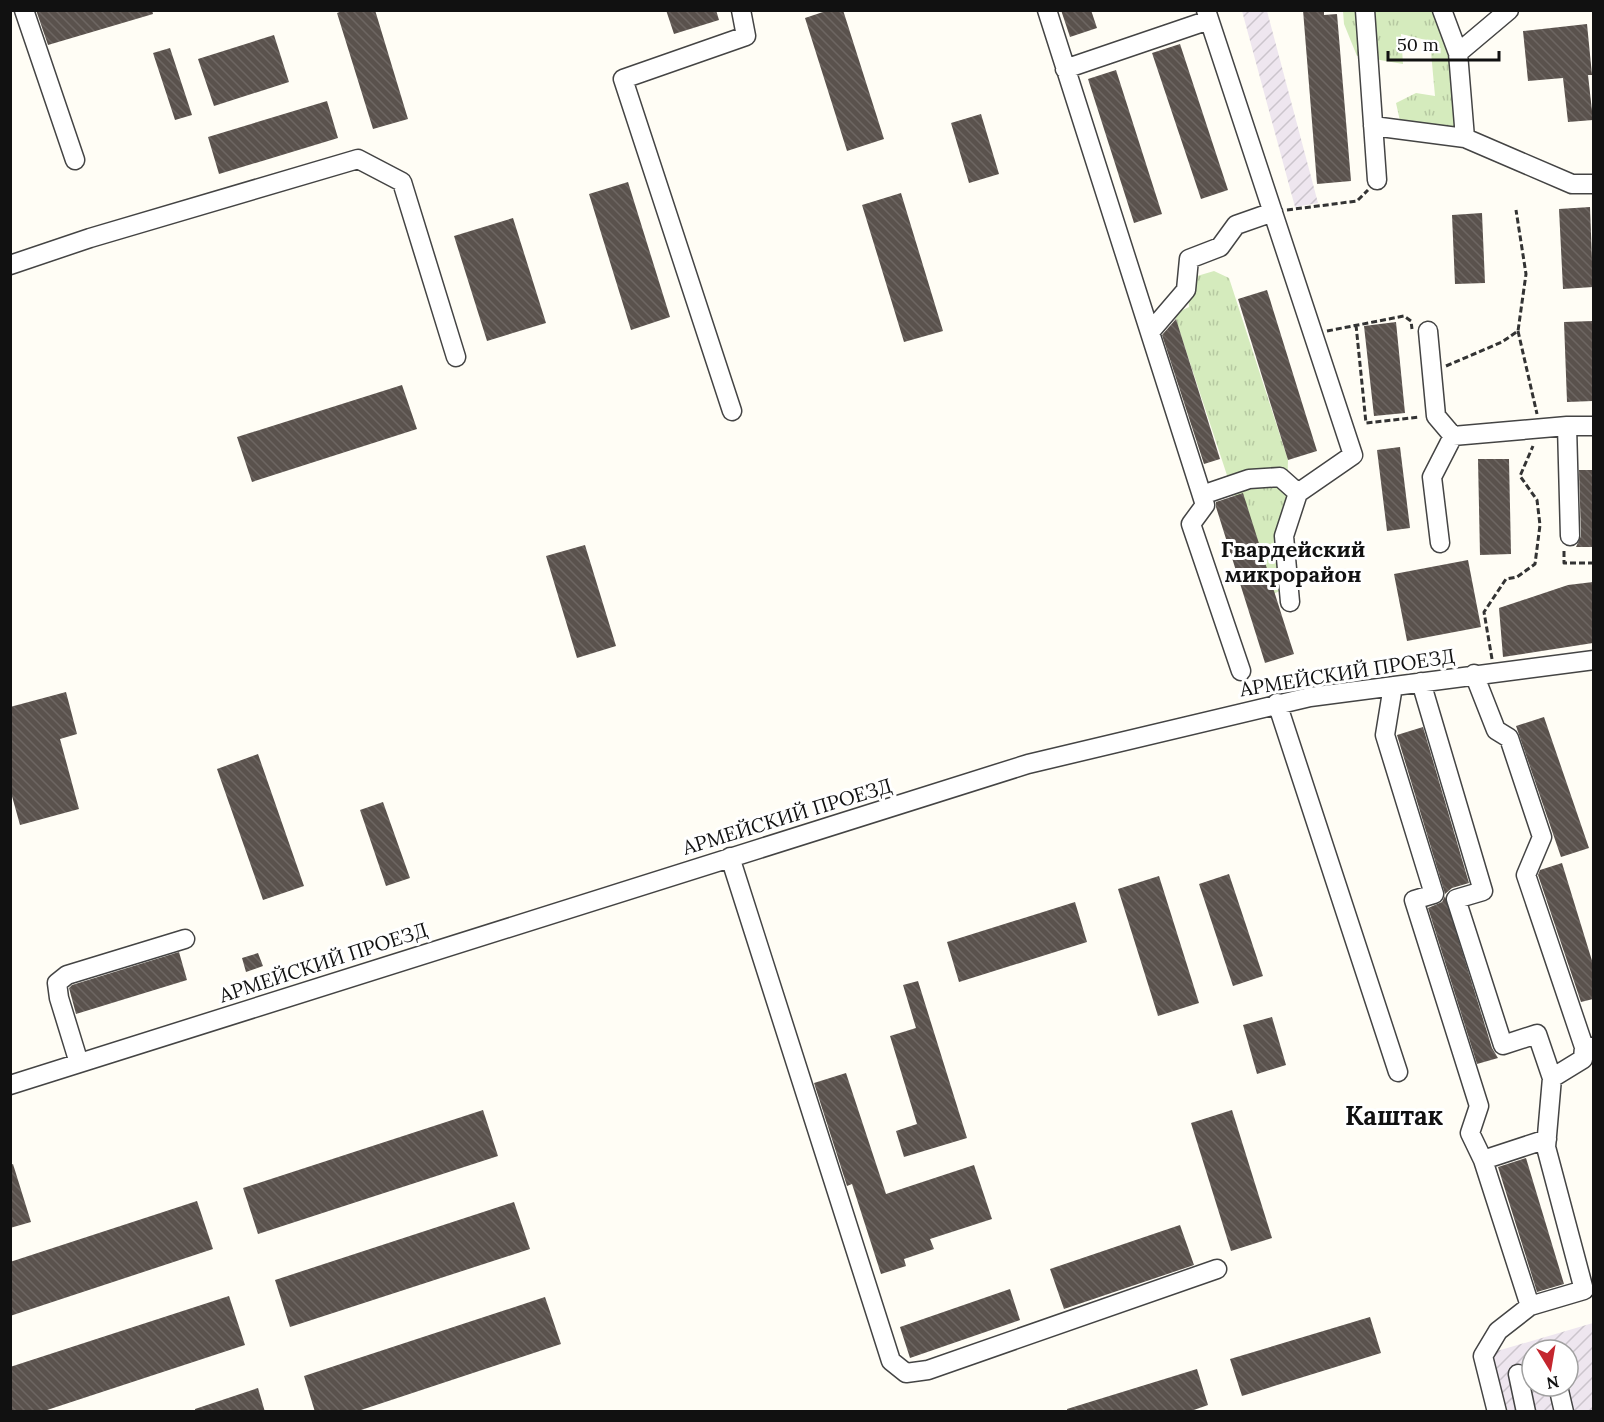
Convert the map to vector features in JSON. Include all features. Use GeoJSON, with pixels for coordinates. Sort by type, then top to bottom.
{"type":"FeatureCollection","features":[{"type":"Feature","properties":{"kind":"street"},"geometry":{"type":"LineString","coordinates":[[24,10],[75,160]]}},
{"type":"Feature","properties":{"kind":"street"},"geometry":{"type":"LineString","coordinates":[[732,411],[623,79],[746,36],[741,10]]}},
{"type":"Feature","properties":{"kind":"street"},"geometry":{"type":"LineString","coordinates":[[1047,10],[1205,505],[1191,524],[1241,671]]}},
{"type":"Feature","properties":{"kind":"street"},"geometry":{"type":"LineString","coordinates":[[1365,10],[1377,180]]}},
{"type":"Feature","properties":{"kind":"street"},"geometry":{"type":"LineString","coordinates":[[1442,10],[1458,53],[1465,138]]}},
{"type":"Feature","properties":{"kind":"street"},"geometry":{"type":"LineString","coordinates":[[1458,53],[1509,10]]}},
{"type":"Feature","properties":{"kind":"street"},"geometry":{"type":"LineString","coordinates":[[1065,69],[1208,15],[1353,455],[1298,493],[1284,536],[1290,602]]}},
{"type":"Feature","properties":{"kind":"street"},"geometry":{"type":"LineString","coordinates":[[1373,126],[1465,138],[1572,184],[1593,184]]}},
{"type":"Feature","properties":{"kind":"street"},"geometry":{"type":"LineString","coordinates":[[10,265],[358,159],[402,182],[456,357]]}},
{"type":"Feature","properties":{"kind":"street"},"geometry":{"type":"LineString","coordinates":[[1150,332],[1186,290],[1189,259],[1220,247],[1236,225],[1273,212]]}},
{"type":"Feature","properties":{"kind":"street"},"geometry":{"type":"LineString","coordinates":[[1420,331],[1432,375],[1436,416],[1453,436]]}},
{"type":"Feature","properties":{"kind":"street"},"geometry":{"type":"LineString","coordinates":[[1453,436],[1567,426],[1593,426]]}},
{"type":"Feature","properties":{"kind":"street"},"geometry":{"type":"LineString","coordinates":[[1567,426],[1570,536]]}},
{"type":"Feature","properties":{"kind":"street"},"geometry":{"type":"LineString","coordinates":[[1440,543],[1432,477],[1453,436]]}},
{"type":"Feature","properties":{"kind":"street"},"geometry":{"type":"LineString","coordinates":[[1202,495],[1249,480],[1280,477],[1298,493]]}},
{"type":"Feature","properties":{"kind":"street","name":"АРМЕЙСКИЙ ПРОЕЗД"},"geometry":{"type":"LineString","coordinates":[[10,1085],[1028,764],[1277,703],[1474,674],[1593,660]]}},
{"type":"Feature","properties":{"kind":"street"},"geometry":{"type":"LineString","coordinates":[[1474,674],[1496,730],[1509,738],[1542,837],[1526,875],[1589,1047],[1582,1059],[1552,1078]]}},
{"type":"Feature","properties":{"kind":"street"},"geometry":{"type":"LineString","coordinates":[[1421,682],[1483,891],[1456,899],[1503,1045],[1537,1034],[1552,1078],[1546,1147],[1584,1290],[1530,1306],[1498,1331],[1483,1356],[1497,1412]]}},
{"type":"Feature","properties":{"kind":"street"},"geometry":{"type":"LineString","coordinates":[[1393,686],[1385,735],[1434,894],[1414,900],[1479,1106],[1470,1132],[1483,1160],[1530,1306]]}},
{"type":"Feature","properties":{"kind":"street"},"geometry":{"type":"LineString","coordinates":[[1277,703],[1398,1072]]}},
{"type":"Feature","properties":{"kind":"street"},"geometry":{"type":"LineString","coordinates":[[730,857],[891,1361],[906,1373],[928,1370],[1217,1269]]}},
{"type":"Feature","properties":{"kind":"street"},"geometry":{"type":"LineString","coordinates":[[79,1063],[59,998],[57,983],[67,975],[185,939]]}},
{"type":"Feature","properties":{"kind":"street"},"geometry":{"type":"LineString","coordinates":[[1483,1160],[1547,1139]]}},
{"type":"Feature","properties":{"kind":"street"},"geometry":{"type":"LineString","coordinates":[[1518,1374],[1526,1412]]}},
{"type":"Feature","properties":{"kind":"path"},"geometry":{"type":"LineString","coordinates":[[1273,212],[1357,201],[1377,180]]}},
{"type":"Feature","properties":{"kind":"path"},"geometry":{"type":"LineString","coordinates":[[1493,672],[1484,612],[1506,579],[1517,577],[1534,564],[1540,525],[1537,501],[1520,476],[1541,428],[1518,331],[1526,274],[1516,210]]}},
{"type":"Feature","properties":{"kind":"path"},"geometry":{"type":"LineString","coordinates":[[1313,334],[1404,316],[1420,331]]}},
{"type":"Feature","properties":{"kind":"path"},"geometry":{"type":"LineString","coordinates":[[1356,325],[1366,423],[1420,418],[1419,407]]}},
{"type":"Feature","properties":{"kind":"path"},"geometry":{"type":"LineString","coordinates":[[1432,375],[1471,354],[1502,342],[1518,331]]}},
{"type":"Feature","properties":{"kind":"shaded area"},"geometry":{"type":"Polygon","coordinates":[[[1242,11],[1267,11],[1318,203],[1295,207],[1242,11]]]}},
{"type":"Feature","properties":{"kind":"shaded area"},"geometry":{"type":"Polygon","coordinates":[[[1593,1323],[1593,1411],[1502,1411],[1487,1354],[1520,1344],[1520,1398],[1580,1398],[1580,1338],[1542,1338],[1593,1323]]]}},
{"type":"Feature","properties":{"kind":"green space"},"geometry":{"type":"Polygon","coordinates":[[[1343,11],[1432,11],[1437,24],[1458,53],[1465,138],[1402,130],[1396,103],[1416,93],[1435,96],[1430,41],[1401,34],[1403,64],[1357,56],[1344,24],[1343,11]]]}},
{"type":"Feature","properties":{"kind":"green space"},"geometry":{"type":"Polygon","coordinates":[[[1214,271],[1229,278],[1288,460],[1284,589],[1267,597],[1174,314],[1189,307],[1187,279],[1214,271]]]}},
{"type":"Feature","properties":{"kind":"building"},"geometry":{"type":"Polygon","coordinates":[[[36,10],[152,10],[153,14],[48,45],[36,10]]]}},
{"type":"Feature","properties":{"kind":"building"},"geometry":{"type":"Polygon","coordinates":[[[345,10],[375,10],[408,119],[373,129],[337,13],[345,10]]]}},
{"type":"Feature","properties":{"kind":"building"},"geometry":{"type":"Polygon","coordinates":[[[666,10],[716,10],[719,20],[674,34],[666,10]]]}},
{"type":"Feature","properties":{"kind":"building"},"geometry":{"type":"Polygon","coordinates":[[[829,10],[843,10],[884,139],[847,151],[805,18],[829,10]]]}},
{"type":"Feature","properties":{"kind":"building"},"geometry":{"type":"Polygon","coordinates":[[[1061,10],[1091,10],[1097,28],[1070,37],[1061,10]]]}},
{"type":"Feature","properties":{"kind":"building"},"geometry":{"type":"Polygon","coordinates":[[[1303,10],[1324,10],[1324,15],[1337,14],[1351,181],[1317,184],[1303,10]]]}},
{"type":"Feature","properties":{"kind":"building"},"geometry":{"type":"Polygon","coordinates":[[[1587,24],[1592,75],[1588,75],[1593,120],[1568,122],[1563,78],[1528,81],[1523,31],[1587,24]]]}},
{"type":"Feature","properties":{"kind":"building"},"geometry":{"type":"Polygon","coordinates":[[[274,35],[289,82],[214,106],[198,59],[274,35]]]}},
{"type":"Feature","properties":{"kind":"building"},"geometry":{"type":"Polygon","coordinates":[[[1180,44],[1228,190],[1201,199],[1152,53],[1180,44]]]}},
{"type":"Feature","properties":{"kind":"building"},"geometry":{"type":"Polygon","coordinates":[[[170,48],[192,115],[175,120],[153,53],[170,48]]]}},
{"type":"Feature","properties":{"kind":"building"},"geometry":{"type":"Polygon","coordinates":[[[1116,70],[1162,214],[1134,223],[1088,79],[1116,70]]]}},
{"type":"Feature","properties":{"kind":"building"},"geometry":{"type":"Polygon","coordinates":[[[327,101],[338,138],[219,174],[208,137],[327,101]]]}},
{"type":"Feature","properties":{"kind":"building"},"geometry":{"type":"Polygon","coordinates":[[[981,114],[999,174],[969,183],[951,123],[981,114]]]}},
{"type":"Feature","properties":{"kind":"building"},"geometry":{"type":"Polygon","coordinates":[[[628,182],[670,317],[631,330],[589,194],[628,182]]]}},
{"type":"Feature","properties":{"kind":"building"},"geometry":{"type":"Polygon","coordinates":[[[901,193],[943,331],[904,342],[862,205],[901,193]]]}},
{"type":"Feature","properties":{"kind":"building"},"geometry":{"type":"Polygon","coordinates":[[[1590,207],[1593,287],[1563,289],[1559,209],[1590,207]]]}},
{"type":"Feature","properties":{"kind":"building"},"geometry":{"type":"Polygon","coordinates":[[[1482,213],[1485,283],[1455,284],[1452,215],[1482,213]]]}},
{"type":"Feature","properties":{"kind":"building"},"geometry":{"type":"Polygon","coordinates":[[[513,218],[546,323],[487,341],[454,236],[513,218]]]}},
{"type":"Feature","properties":{"kind":"building"},"geometry":{"type":"Polygon","coordinates":[[[1267,290],[1317,451],[1288,460],[1238,299],[1267,290]]]}},
{"type":"Feature","properties":{"kind":"building"},"geometry":{"type":"Polygon","coordinates":[[[1176,319],[1220,459],[1204,464],[1162,335],[1176,319]]]}},
{"type":"Feature","properties":{"kind":"building"},"geometry":{"type":"Polygon","coordinates":[[[1593,321],[1593,401],[1567,402],[1564,322],[1593,321]]]}},
{"type":"Feature","properties":{"kind":"building"},"geometry":{"type":"Polygon","coordinates":[[[1396,322],[1405,413],[1374,416],[1364,326],[1396,322]]]}},
{"type":"Feature","properties":{"kind":"building"},"geometry":{"type":"Polygon","coordinates":[[[402,385],[417,429],[252,482],[237,437],[402,385]]]}},
{"type":"Feature","properties":{"kind":"building"},"geometry":{"type":"Polygon","coordinates":[[[1400,447],[1410,528],[1387,531],[1377,450],[1400,447]]]}},
{"type":"Feature","properties":{"kind":"building"},"geometry":{"type":"Polygon","coordinates":[[[1478,459],[1509,459],[1511,554],[1480,555],[1478,459]]]}},
{"type":"Feature","properties":{"kind":"building"},"geometry":{"type":"Polygon","coordinates":[[[1579,470],[1593,470],[1593,547],[1576,547],[1581,536],[1579,470]]]}},
{"type":"Feature","properties":{"kind":"building"},"geometry":{"type":"Polygon","coordinates":[[[1243,493],[1294,654],[1265,663],[1216,507],[1216,502],[1243,493]]]}},
{"type":"Feature","properties":{"kind":"building"},"geometry":{"type":"Polygon","coordinates":[[[585,545],[616,646],[577,658],[546,556],[585,545]]]}},
{"type":"Feature","properties":{"kind":"building"},"geometry":{"type":"Polygon","coordinates":[[[1468,560],[1481,627],[1407,641],[1394,574],[1468,560]]]}},
{"type":"Feature","properties":{"kind":"building"},"geometry":{"type":"Polygon","coordinates":[[[1593,582],[1593,643],[1503,657],[1499,608],[1568,585],[1593,582]]]}},
{"type":"Feature","properties":{"kind":"building"},"geometry":{"type":"Polygon","coordinates":[[[66,692],[77,734],[60,739],[79,809],[20,825],[10,789],[10,707],[66,692]]]}},
{"type":"Feature","properties":{"kind":"building"},"geometry":{"type":"Polygon","coordinates":[[[1544,717],[1589,848],[1561,857],[1516,726],[1544,717]]]}},
{"type":"Feature","properties":{"kind":"building"},"geometry":{"type":"Polygon","coordinates":[[[1423,727],[1469,883],[1452,888],[1445,894],[1397,735],[1423,727]]]}},
{"type":"Feature","properties":{"kind":"building"},"geometry":{"type":"Polygon","coordinates":[[[258,754],[304,886],[263,900],[217,769],[258,754]]]}},
{"type":"Feature","properties":{"kind":"building"},"geometry":{"type":"Polygon","coordinates":[[[383,802],[410,878],[386,886],[360,810],[383,802]]]}},
{"type":"Feature","properties":{"kind":"building"},"geometry":{"type":"Polygon","coordinates":[[[1562,863],[1593,964],[1593,999],[1581,1002],[1538,875],[1540,870],[1562,863]]]}},
{"type":"Feature","properties":{"kind":"building"},"geometry":{"type":"Polygon","coordinates":[[[1229,874],[1263,976],[1233,986],[1199,884],[1229,874]]]}},
{"type":"Feature","properties":{"kind":"building"},"geometry":{"type":"Polygon","coordinates":[[[1159,876],[1199,1003],[1158,1016],[1118,889],[1159,876]]]}},
{"type":"Feature","properties":{"kind":"building"},"geometry":{"type":"Polygon","coordinates":[[[1445,896],[1492,1048],[1498,1058],[1477,1064],[1428,908],[1442,902],[1445,896]]]}},
{"type":"Feature","properties":{"kind":"building"},"geometry":{"type":"Polygon","coordinates":[[[1075,902],[1087,942],[959,982],[947,942],[1075,902]]]}},
{"type":"Feature","properties":{"kind":"building"},"geometry":{"type":"Polygon","coordinates":[[[179,952],[187,980],[76,1014],[69,988],[72,985],[179,952]]]}},
{"type":"Feature","properties":{"kind":"building"},"geometry":{"type":"Polygon","coordinates":[[[258,953],[263,966],[246,972],[242,958],[258,953]]]}},
{"type":"Feature","properties":{"kind":"building"},"geometry":{"type":"Polygon","coordinates":[[[918,981],[967,1138],[904,1157],[896,1131],[917,1124],[890,1036],[916,1028],[903,985],[918,981]]]}},
{"type":"Feature","properties":{"kind":"building"},"geometry":{"type":"Polygon","coordinates":[[[1272,1017],[1286,1065],[1257,1074],[1243,1025],[1272,1017]]]}},
{"type":"Feature","properties":{"kind":"building"},"geometry":{"type":"Polygon","coordinates":[[[846,1073],[886,1194],[974,1165],[992,1219],[930,1239],[934,1249],[904,1259],[906,1266],[881,1274],[852,1184],[847,1186],[814,1083],[846,1073]]]}},
{"type":"Feature","properties":{"kind":"building"},"geometry":{"type":"Polygon","coordinates":[[[483,1110],[498,1156],[258,1234],[243,1188],[483,1110]]]}},
{"type":"Feature","properties":{"kind":"building"},"geometry":{"type":"Polygon","coordinates":[[[1232,1110],[1272,1238],[1231,1251],[1191,1123],[1232,1110]]]}},
{"type":"Feature","properties":{"kind":"building"},"geometry":{"type":"Polygon","coordinates":[[[1526,1158],[1564,1284],[1537,1292],[1498,1167],[1526,1158]]]}},
{"type":"Feature","properties":{"kind":"building"},"geometry":{"type":"Polygon","coordinates":[[[13,1164],[31,1222],[10,1228],[10,1165],[13,1164]]]}},
{"type":"Feature","properties":{"kind":"building"},"geometry":{"type":"Polygon","coordinates":[[[197,1201],[213,1249],[10,1316],[10,1262],[197,1201]]]}},
{"type":"Feature","properties":{"kind":"building"},"geometry":{"type":"Polygon","coordinates":[[[514,1202],[530,1249],[290,1327],[275,1280],[514,1202]]]}},
{"type":"Feature","properties":{"kind":"building"},"geometry":{"type":"Polygon","coordinates":[[[1180,1225],[1194,1265],[1064,1309],[1050,1269],[1180,1225]]]}},
{"type":"Feature","properties":{"kind":"building"},"geometry":{"type":"Polygon","coordinates":[[[1010,1289],[1020,1320],[910,1358],[900,1327],[1010,1289]]]}},
{"type":"Feature","properties":{"kind":"building"},"geometry":{"type":"Polygon","coordinates":[[[229,1296],[245,1345],[41,1412],[10,1412],[10,1367],[229,1296]]]}},
{"type":"Feature","properties":{"kind":"building"},"geometry":{"type":"Polygon","coordinates":[[[545,1297],[561,1344],[355,1412],[315,1412],[304,1376],[545,1297]]]}},
{"type":"Feature","properties":{"kind":"building"},"geometry":{"type":"Polygon","coordinates":[[[1370,1317],[1381,1353],[1242,1396],[1230,1359],[1370,1317]]]}},
{"type":"Feature","properties":{"kind":"building"},"geometry":{"type":"Polygon","coordinates":[[[1197,1369],[1208,1405],[1188,1412],[1067,1412],[1067,1409],[1197,1369]]]}},
{"type":"Feature","properties":{"kind":"building"},"geometry":{"type":"Polygon","coordinates":[[[258,1388],[265,1412],[195,1412],[195,1409],[258,1388]]]}},
{"type":"Feature","properties":{"kind":"district","name":"Гвардейский микрорайон"},"geometry":{"type":"Point","coordinates":[1293,562]}},
{"type":"Feature","properties":{"kind":"district","name":"Каштак"},"geometry":{"type":"Point","coordinates":[1394,1115]}}]}
